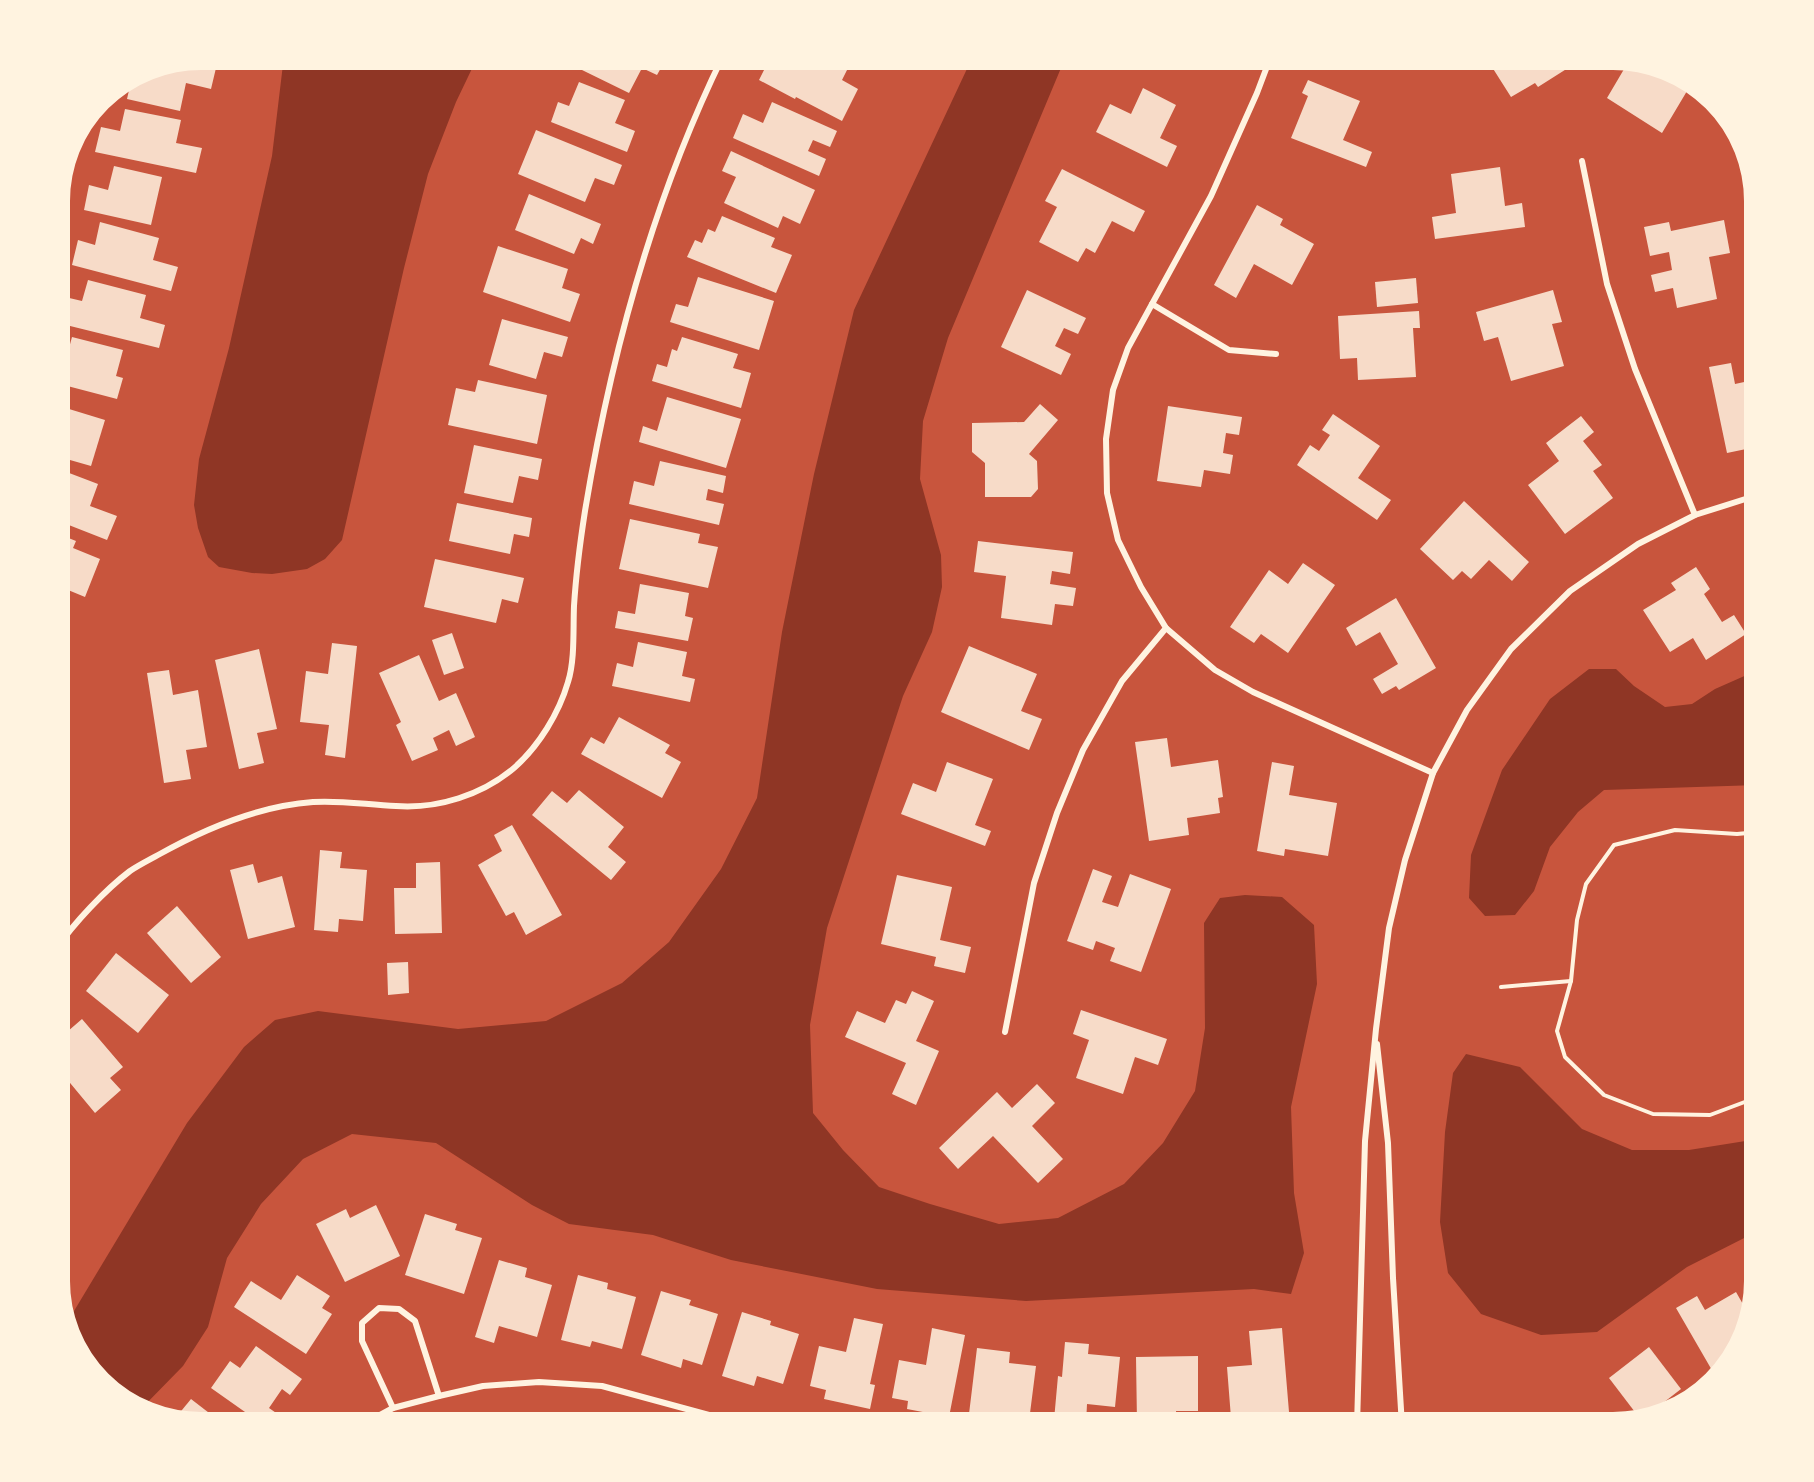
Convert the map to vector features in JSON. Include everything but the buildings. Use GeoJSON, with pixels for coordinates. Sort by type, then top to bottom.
{"type":"FeatureCollection","features":[{"type":"Feature","properties":{"kind":"street"},"geometry":{"type":"LineString","coordinates":[[66,938],[98,901],[131,870],[222,823],[270,808],[312,802],[356,802],[399,807],[458,800],[485,788],[514,767],[536,744],[556,712],[569,680],[576,575],[585,511],[620,338],[669,179],[719,66]]}},
{"type":"Feature","properties":{"kind":"street"},"geometry":{"type":"LineString","coordinates":[[1266,66],[1257,93],[1210,196],[1128,348],[1113,390],[1106,439],[1107,493],[1118,540],[1141,587],[1166,628],[1215,670],[1253,692],[1433,773]]}},
{"type":"Feature","properties":{"kind":"street"},"geometry":{"type":"LineString","coordinates":[[1582,161],[1607,284],[1614,306],[1635,369],[1695,515]]}},
{"type":"Feature","properties":{"kind":"street"},"geometry":{"type":"LineString","coordinates":[[1152,304],[1229,350],[1276,354]]}},
{"type":"Feature","properties":{"kind":"street"},"geometry":{"type":"LineString","coordinates":[[1357,1416],[1365,1141],[1376,1029],[1392,917],[1405,860],[1433,773],[1467,710],[1510,649],[1570,591],[1638,544],[1695,515],[1748,498]]}},
{"type":"Feature","properties":{"kind":"street"},"geometry":{"type":"LineString","coordinates":[[1005,1032],[1034,883],[1057,813],[1083,750],[1122,681],[1166,628]]}},
{"type":"Feature","properties":{"kind":"street"},"geometry":{"type":"LineString","coordinates":[[1376,1029],[1388,1143],[1401,1416]]}},
{"type":"Feature","properties":{"kind":"street"},"geometry":{"type":"LineString","coordinates":[[393,1408],[362,1341],[362,1323],[379,1308],[399,1309],[415,1321],[439,1396]]}},
{"type":"Feature","properties":{"kind":"street"},"geometry":{"type":"LineString","coordinates":[[378,1416],[393,1408],[483,1386],[539,1382],[602,1386],[718,1416]]}},
{"type":"Feature","properties":{"kind":"path"},"geometry":{"type":"LineString","coordinates":[[1748,833],[1675,830],[1614,845],[1586,884],[1577,920],[1570,981],[1557,1031],[1565,1057],[1604,1095],[1653,1114],[1710,1115],[1748,1100]]}},
{"type":"Feature","properties":{"kind":"path"},"geometry":{"type":"LineString","coordinates":[[1501,987],[1570,981]]}},
{"type":"Feature","properties":{"kind":"shaded area"},"geometry":{"type":"Polygon","coordinates":[[[283,66],[473,66],[456,102],[428,174],[404,268],[342,540],[325,559],[307,569],[272,574],[219,567],[208,557],[198,528],[194,505],[199,459],[229,348],[272,156],[283,66]]]}},
{"type":"Feature","properties":{"kind":"shaded area"},"geometry":{"type":"Polygon","coordinates":[[[968,66],[1062,66],[948,338],[923,421],[920,479],[941,555],[942,587],[932,632],[903,696],[827,928],[810,1025],[813,1113],[843,1150],[879,1187],[999,1224],[1058,1218],[1124,1184],[1163,1143],[1195,1091],[1205,1028],[1204,923],[1220,898],[1245,895],[1282,897],[1314,925],[1317,984],[1291,1107],[1294,1193],[1304,1253],[1291,1294],[1254,1289],[1026,1301],[877,1289],[731,1260],[653,1235],[569,1224],[532,1205],[436,1143],[352,1134],[303,1159],[261,1204],[227,1258],[208,1327],[183,1366],[146,1404],[133,1398],[112,1382],[94,1363],[76,1333],[71,1316],[187,1123],[244,1047],[275,1020],[318,1011],[458,1029],[546,1021],[622,983],[669,942],[721,869],[757,798],[782,632],[814,474],[854,310],[968,66]]]}},
{"type":"Feature","properties":{"kind":"shaded area"},"geometry":{"type":"Polygon","coordinates":[[[1589,669],[1616,669],[1634,686],[1665,707],[1692,704],[1715,689],[1748,674],[1748,785],[1604,790],[1578,812],[1550,847],[1534,891],[1515,915],[1485,916],[1469,898],[1471,855],[1502,770],[1550,699],[1589,669]]]}},
{"type":"Feature","properties":{"kind":"shaded area"},"geometry":{"type":"Polygon","coordinates":[[[1466,1054],[1520,1067],[1582,1129],[1632,1150],[1689,1150],[1748,1141],[1748,1236],[1687,1267],[1597,1332],[1541,1335],[1481,1314],[1448,1273],[1440,1222],[1445,1132],[1453,1073],[1466,1054]]]}}]}
